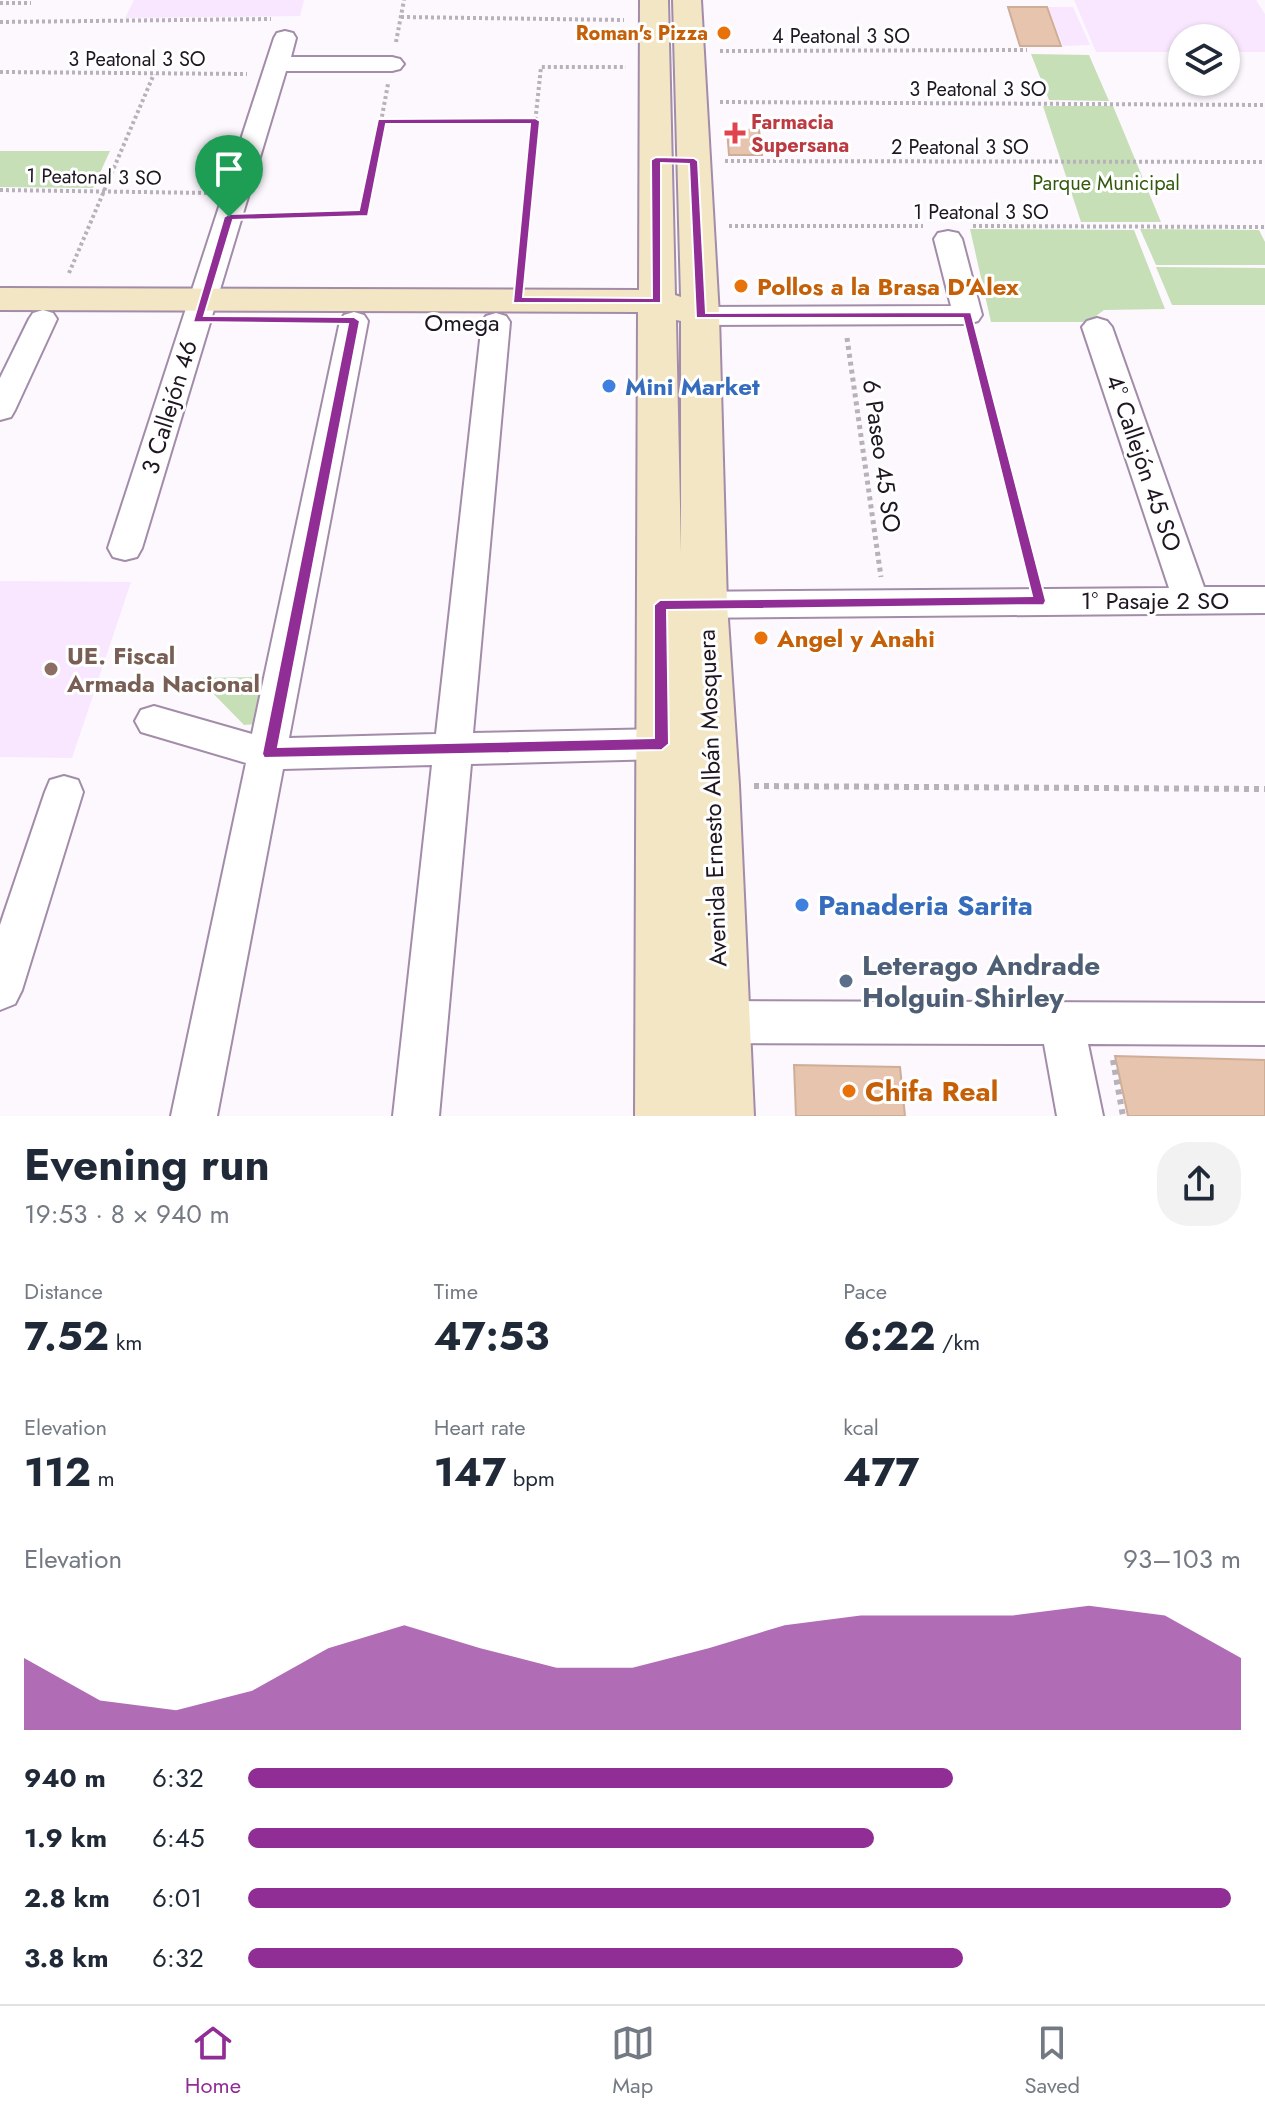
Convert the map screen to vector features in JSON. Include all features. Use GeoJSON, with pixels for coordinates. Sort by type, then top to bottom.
{"type":"FeatureCollection","features":[{"type":"Feature","properties":{"kind":"street","name":"Avenida Ernesto Albán Mosquera"},"geometry":{"type":"LineString","coordinates":[[665,7],[672,59],[657,312],[665,1116]]}},
{"type":"Feature","properties":{"kind":"street","name":"3 Callejón 46"},"geometry":{"type":"LineString","coordinates":[[125,548],[276,69],[279,28]]}},
{"type":"Feature","properties":{"kind":"street","name":"Avenida Ernesto Albán Mosquera"},"geometry":{"type":"LineString","coordinates":[[672,59],[691,102],[694,161],[700,316],[704,604],[714,785],[724,1116]]}},
{"type":"Feature","properties":{"kind":"street"},"geometry":{"type":"LineString","coordinates":[[276,69],[392,64]]}},
{"type":"Feature","properties":{"kind":"street"},"geometry":{"type":"LineString","coordinates":[[700,316],[968,315],[949,231]]}},
{"type":"Feature","properties":{"kind":"street","name":"Omega"},"geometry":{"type":"LineString","coordinates":[[0,299],[50,309]]}},
{"type":"Feature","properties":{"kind":"street"},"geometry":{"type":"LineString","coordinates":[[0,410],[50,309]]}},
{"type":"Feature","properties":{"kind":"street","name":"Omega"},"geometry":{"type":"LineString","coordinates":[[0,318],[50,309],[657,312],[700,316]]}},
{"type":"Feature","properties":{"kind":"street","name":"Omega"},"geometry":{"type":"LineString","coordinates":[[200,310],[354,321],[507,311]]}},
{"type":"Feature","properties":{"kind":"street"},"geometry":{"type":"LineString","coordinates":[[416,1116],[454,751],[507,311]]}},
{"type":"Feature","properties":{"kind":"street"},"geometry":{"type":"LineString","coordinates":[[194,1116],[354,321]]}},
{"type":"Feature","properties":{"kind":"street","name":"4° Callejón 45 SO"},"geometry":{"type":"LineString","coordinates":[[1097,327],[1191,600]]}},
{"type":"Feature","properties":{"kind":"street","name":"1° Pasaje 2 SO"},"geometry":{"type":"LineString","coordinates":[[660,605],[1265,600]]}},
{"type":"Feature","properties":{"kind":"street"},"geometry":{"type":"LineString","coordinates":[[154,721],[269,754],[662,744]]}},
{"type":"Feature","properties":{"kind":"street"},"geometry":{"type":"LineString","coordinates":[[0,990],[64,792]]}},
{"type":"Feature","properties":{"kind":"street"},"geometry":{"type":"LineString","coordinates":[[719,1022],[1265,1024]]}},
{"type":"Feature","properties":{"kind":"street"},"geometry":{"type":"LineString","coordinates":[[1062,1023],[1080,1116]]}},
{"type":"Feature","properties":{"kind":"path"},"geometry":{"type":"LineString","coordinates":[[404,0],[381,121],[535,121],[507,311]]}},
{"type":"Feature","properties":{"kind":"path"},"geometry":{"type":"LineString","coordinates":[[0,3],[31,3]]}},
{"type":"Feature","properties":{"kind":"path"},"geometry":{"type":"LineString","coordinates":[[401,17],[665,7]]}},
{"type":"Feature","properties":{"kind":"path"},"geometry":{"type":"LineString","coordinates":[[0,22],[279,28]]}},
{"type":"Feature","properties":{"kind":"path","name":"4 Peatonal 3 SO"},"geometry":{"type":"LineString","coordinates":[[535,121],[541,67],[672,59],[1027,50]]}},
{"type":"Feature","properties":{"kind":"path","name":"3 Peatonal 3 SO"},"geometry":{"type":"LineString","coordinates":[[0,72],[154,74],[276,69]]}},
{"type":"Feature","properties":{"kind":"path"},"geometry":{"type":"LineString","coordinates":[[50,309],[154,74]]}},
{"type":"Feature","properties":{"kind":"path","name":"3 Peatonal 3 SO"},"geometry":{"type":"LineString","coordinates":[[691,102],[1265,105]]}},
{"type":"Feature","properties":{"kind":"path","name":"1 Peatonal 3 SO"},"geometry":{"type":"LineString","coordinates":[[0,190],[103,191],[233,205],[364,213],[381,121]]}},
{"type":"Feature","properties":{"kind":"path","name":"2 Peatonal 3 SO"},"geometry":{"type":"LineString","coordinates":[[694,161],[1265,162]]}},
{"type":"Feature","properties":{"kind":"path","name":"1 Peatonal 3 SO"},"geometry":{"type":"LineString","coordinates":[[696,226],[949,231],[1265,227]]}},
{"type":"Feature","properties":{"kind":"path","name":"6 Paseo 45 SO"},"geometry":{"type":"LineString","coordinates":[[844,315],[884,602]]}},
{"type":"Feature","properties":{"kind":"path"},"geometry":{"type":"LineString","coordinates":[[968,315],[1040,601]]}},
{"type":"Feature","properties":{"kind":"path"},"geometry":{"type":"LineString","coordinates":[[714,785],[1265,789]]}},
{"type":"Feature","properties":{"kind":"shaded area"},"geometry":{"type":"Polygon","coordinates":[[[134,0],[304,0],[300,16],[125,18],[134,0]]]}},
{"type":"Feature","properties":{"kind":"shaded area"},"geometry":{"type":"Polygon","coordinates":[[[1074,0],[1256,0],[1265,14],[1265,52],[1240,52],[1240,24],[1168,24],[1168,52],[1096,52],[1074,0]]]}},
{"type":"Feature","properties":{"kind":"shaded area"},"geometry":{"type":"Polygon","coordinates":[[[1048,7],[1073,7],[1090,45],[1063,46],[1048,7]]]}},
{"type":"Feature","properties":{"kind":"shaded area","name":"UE. Fiscal Armada Nacional"},"geometry":{"type":"Polygon","coordinates":[[[0,581],[131,582],[72,758],[0,757],[0,581]]]}},
{"type":"Feature","properties":{"kind":"green space"},"geometry":{"type":"Polygon","coordinates":[[[1031,54],[1089,55],[1109,101],[1049,100],[1031,54]]]}},
{"type":"Feature","properties":{"kind":"green space","name":"Parque Municipal"},"geometry":{"type":"Polygon","coordinates":[[[1043,106],[1113,106],[1161,222],[1081,222],[1043,106]]]}},
{"type":"Feature","properties":{"kind":"green space"},"geometry":{"type":"Polygon","coordinates":[[[0,151],[110,151],[93,188],[0,187],[0,151]]]}},
{"type":"Feature","properties":{"kind":"green space"},"geometry":{"type":"Polygon","coordinates":[[[970,229],[1134,230],[1165,309],[1104,310],[1088,322],[991,322],[970,229]]]}},
{"type":"Feature","properties":{"kind":"green space"},"geometry":{"type":"Polygon","coordinates":[[[1140,229],[1259,230],[1265,242],[1265,265],[1156,265],[1140,229]]]}},
{"type":"Feature","properties":{"kind":"green space"},"geometry":{"type":"Polygon","coordinates":[[[1156,267],[1265,268],[1265,305],[1172,305],[1156,267]]]}},
{"type":"Feature","properties":{"kind":"green space"},"geometry":{"type":"Polygon","coordinates":[[[263,677],[256,724],[244,725],[198,678],[263,677]]]}},
{"type":"Feature","properties":{"kind":"building"},"geometry":{"type":"Polygon","coordinates":[[[1008,7],[1047,7],[1061,46],[1020,46],[1008,7]]]}},
{"type":"Feature","properties":{"kind":"building"},"geometry":{"type":"Polygon","coordinates":[[[727,129],[759,130],[762,155],[729,155],[727,129]]]}},
{"type":"Feature","properties":{"kind":"building"},"geometry":{"type":"Polygon","coordinates":[[[1115,1056],[1265,1060],[1265,1116],[1128,1116],[1115,1056]]]}},
{"type":"Feature","properties":{"kind":"building","name":"Chifa Real"},"geometry":{"type":"Polygon","coordinates":[[[794,1065],[900,1067],[905,1116],[796,1116],[794,1065]]]}},
{"type":"Feature","properties":{"kind":"place","name":"Roman's Pizza"},"geometry":{"type":"Point","coordinates":[724,33]}},
{"type":"Feature","properties":{"kind":"place","name":"Farmacia Supersana"},"geometry":{"type":"Point","coordinates":[735,133]}},
{"type":"Feature","properties":{"kind":"place","name":"Pollos a la Brasa D'Alex"},"geometry":{"type":"Point","coordinates":[741,286]}},
{"type":"Feature","properties":{"kind":"place","name":"Mini Market"},"geometry":{"type":"Point","coordinates":[609,386]}},
{"type":"Feature","properties":{"kind":"place","name":"Angel y Anahi"},"geometry":{"type":"Point","coordinates":[761,638]}},
{"type":"Feature","properties":{"kind":"place","name":"UE. Fiscal Armada Nacional"},"geometry":{"type":"Point","coordinates":[51,669]}},
{"type":"Feature","properties":{"kind":"place","name":"Panaderia Sarita"},"geometry":{"type":"Point","coordinates":[802,905]}},
{"type":"Feature","properties":{"kind":"place","name":"Leterago Andrade Holguin Shirley"},"geometry":{"type":"Point","coordinates":[846,981]}},
{"type":"Feature","properties":{"kind":"place","name":"Chifa Real"},"geometry":{"type":"Point","coordinates":[849,1091]}},
{"type":"Feature","properties":{"kind":"route"},"geometry":{"type":"LineString","coordinates":[[381,121],[535,121],[517,300],[657,301],[656,160],[694,161],[700,316],[968,315],[1040,601],[660,605],[662,744],[269,754],[354,321],[197,320],[229,217],[364,213],[381,121]]}}]}
